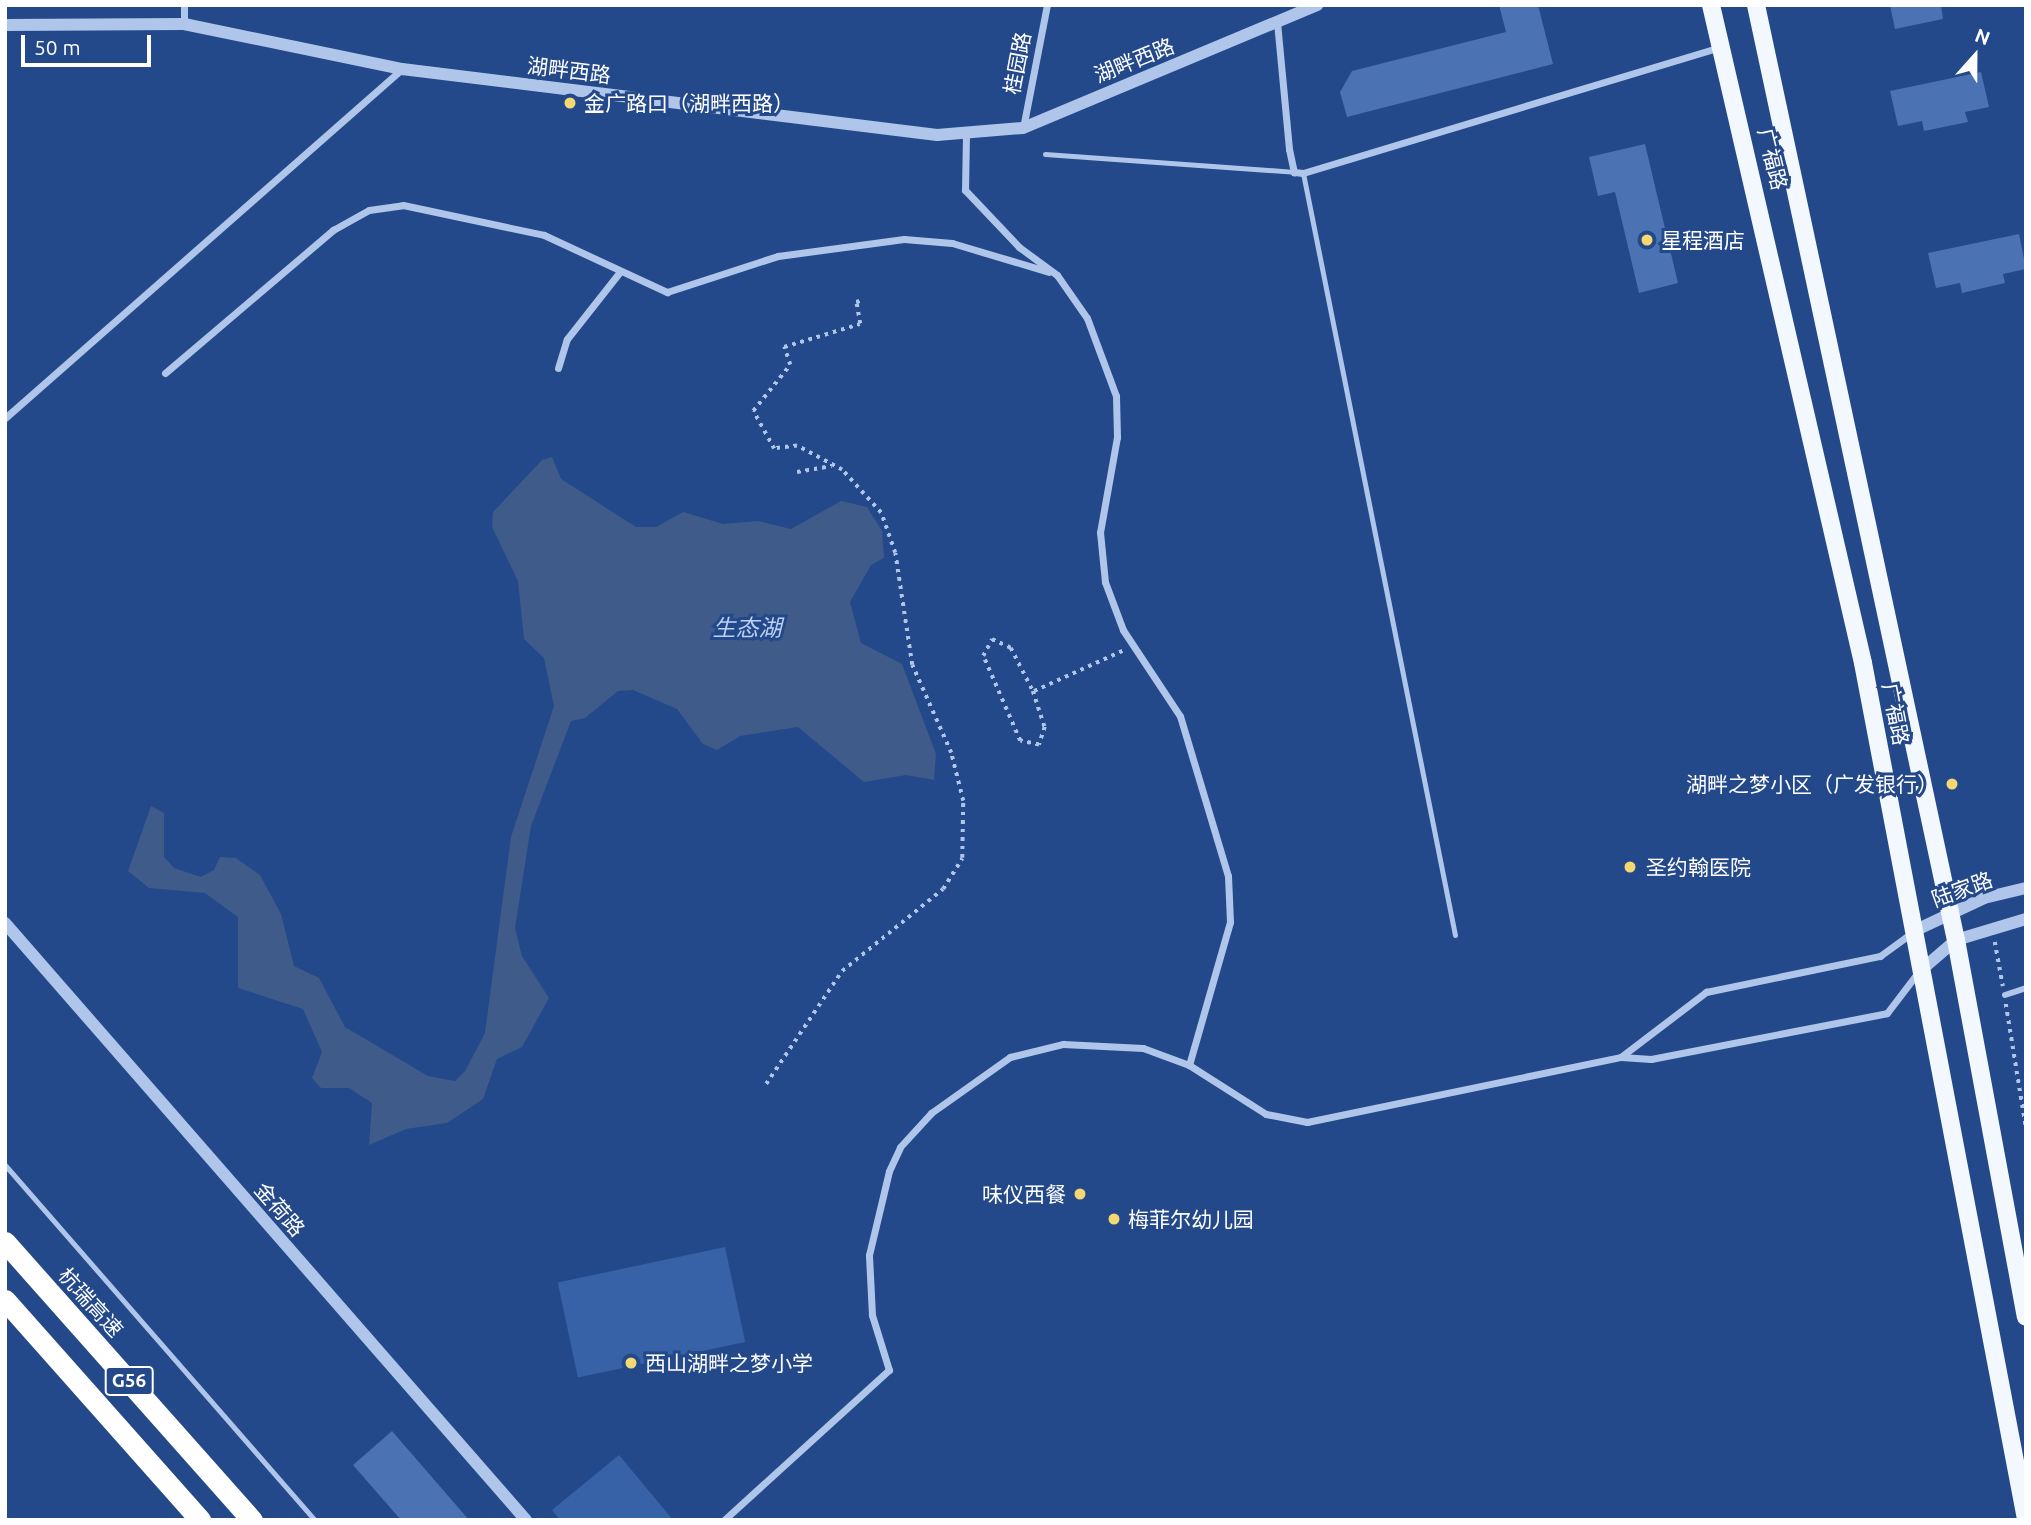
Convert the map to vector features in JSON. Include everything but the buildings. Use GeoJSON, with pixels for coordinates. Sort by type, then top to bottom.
{"type":"FeatureCollection","features":[{"type":"Feature","properties":{"kind":"highway","name":"杭瑞高速"},"geometry":{"type":"LineString","coordinates":[[5,1242],[252,1520]]}},
{"type":"Feature","properties":{"kind":"highway","name":"G56"},"geometry":{"type":"LineString","coordinates":[[5,1300],[200,1520]]}},
{"type":"Feature","properties":{"kind":"main road","name":"广福路"},"geometry":{"type":"LineString","coordinates":[[1712,5],[1863,663],[2026,1519]]}},
{"type":"Feature","properties":{"kind":"main road","name":"广福路"},"geometry":{"type":"LineString","coordinates":[[1756,5],[1956,940],[2026,1317]]}},
{"type":"Feature","properties":{"kind":"street"},"geometry":{"type":"LineString","coordinates":[[184,5],[184,24]]}},
{"type":"Feature","properties":{"kind":"street","name":"桂园路"},"geometry":{"type":"LineString","coordinates":[[1023,128],[1047,5]]}},
{"type":"Feature","properties":{"kind":"street","name":"湖畔西路"},"geometry":{"type":"LineString","coordinates":[[5,25],[184,24],[402,69],[967,134],[1023,128],[1317,5]]}},
{"type":"Feature","properties":{"kind":"street"},"geometry":{"type":"LineString","coordinates":[[1278,22],[1294,172],[1303,173],[1720,47]]}},
{"type":"Feature","properties":{"kind":"street"},"geometry":{"type":"LineString","coordinates":[[5,418],[402,69]]}},
{"type":"Feature","properties":{"kind":"street"},"geometry":{"type":"LineString","coordinates":[[967,134],[965,190],[1019,247],[1057,275],[1087,318],[1116,396],[1117,437],[1100,532],[1112,606],[1134,646],[1180,716],[1228,876],[1230,922],[1189,1065]]}},
{"type":"Feature","properties":{"kind":"street"},"geometry":{"type":"LineString","coordinates":[[165,373],[333,230],[369,210],[403,205],[544,235],[619,273],[667,292],[778,256],[904,239],[952,243],[1057,275]]}},
{"type":"Feature","properties":{"kind":"street"},"geometry":{"type":"LineString","coordinates":[[558,368],[567,338],[619,273]]}},
{"type":"Feature","properties":{"kind":"street","name":"陆家路"},"geometry":{"type":"LineString","coordinates":[[1914,931],[1949,913],[2026,888]]}},
{"type":"Feature","properties":{"kind":"street"},"geometry":{"type":"LineString","coordinates":[[724,1520],[888,1370],[871,1306],[875,1219],[900,1147],[931,1112],[1010,1057],[1063,1044],[1143,1048],[1189,1065],[1266,1114],[1307,1122],[1621,1057],[1651,1059],[1887,1013],[1920,971],[1956,940],[2026,919]]}},
{"type":"Feature","properties":{"kind":"street","name":"金荷路"},"geometry":{"type":"LineString","coordinates":[[5,923],[526,1520]]}},
{"type":"Feature","properties":{"kind":"street"},"geometry":{"type":"LineString","coordinates":[[1621,1057],[1706,992],[1880,956],[1914,931]]}},
{"type":"Feature","properties":{"kind":"street"},"geometry":{"type":"LineString","coordinates":[[2005,995],[2026,988]]}},
{"type":"Feature","properties":{"kind":"lane"},"geometry":{"type":"LineString","coordinates":[[1045,154],[1294,172]]}},
{"type":"Feature","properties":{"kind":"lane"},"geometry":{"type":"LineString","coordinates":[[1303,173],[1455,935]]}},
{"type":"Feature","properties":{"kind":"lane"},"geometry":{"type":"LineString","coordinates":[[5,1165],[314,1520]]}},
{"type":"Feature","properties":{"kind":"path"},"geometry":{"type":"LineString","coordinates":[[765,1084],[842,971],[943,889],[962,858],[962,801],[951,753],[912,665],[894,553],[881,513],[833,466],[797,446],[774,449],[753,411],[790,365],[784,347],[860,324],[856,302],[864,300]]}},
{"type":"Feature","properties":{"kind":"path"},"geometry":{"type":"LineString","coordinates":[[797,472],[833,466]]}},
{"type":"Feature","properties":{"kind":"path"},"geometry":{"type":"LineString","coordinates":[[992,639],[1011,648],[1033,691],[1044,737],[1028,748],[1020,741],[983,645],[992,639]]}},
{"type":"Feature","properties":{"kind":"path"},"geometry":{"type":"LineString","coordinates":[[1033,691],[1134,646]]}},
{"type":"Feature","properties":{"kind":"path"},"geometry":{"type":"LineString","coordinates":[[1993,929],[2026,1127]]}},
{"type":"Feature","properties":{"kind":"shaded area"},"geometry":{"type":"Polygon","coordinates":[[[725,1247],[745,1342],[578,1377],[558,1283],[725,1247]]]}},
{"type":"Feature","properties":{"kind":"shaded area"},"geometry":{"type":"Polygon","coordinates":[[[619,1455],[673,1520],[560,1520],[552,1510],[619,1455]]]}},
{"type":"Feature","properties":{"kind":"water","name":"生态湖"},"geometry":{"type":"Polygon","coordinates":[[[552,457],[561,479],[636,527],[656,527],[683,512],[723,524],[758,521],[791,529],[841,501],[867,507],[882,531],[884,558],[871,565],[850,602],[861,643],[902,664],[936,754],[934,780],[906,775],[864,782],[798,727],[740,736],[717,750],[703,744],[677,709],[633,690],[618,691],[585,718],[571,721],[531,826],[515,928],[522,956],[549,998],[522,1047],[497,1059],[483,1099],[447,1123],[406,1129],[369,1145],[372,1103],[349,1088],[321,1088],[312,1078],[322,1052],[303,1009],[238,988],[238,917],[205,893],[149,888],[128,871],[151,806],[164,813],[164,857],[174,868],[201,877],[214,870],[220,857],[236,858],[260,875],[281,914],[294,966],[319,978],[345,1027],[428,1076],[455,1081],[465,1071],[485,1033],[511,837],[554,706],[544,658],[524,639],[518,581],[492,527],[493,512],[542,460],[552,457]]]}},
{"type":"Feature","properties":{"kind":"place","name":"金广路口（湖畔西路）"},"geometry":{"type":"Point","coordinates":[570,103]}},
{"type":"Feature","properties":{"kind":"place","name":"星程酒店"},"geometry":{"type":"Point","coordinates":[1647,240]}},
{"type":"Feature","properties":{"kind":"place","name":"湖畔之梦小区（广发银行）"},"geometry":{"type":"Point","coordinates":[1952,784]}},
{"type":"Feature","properties":{"kind":"place","name":"圣约翰医院"},"geometry":{"type":"Point","coordinates":[1630,867]}},
{"type":"Feature","properties":{"kind":"place","name":"味仪西餐"},"geometry":{"type":"Point","coordinates":[1080,1194]}},
{"type":"Feature","properties":{"kind":"place","name":"梅菲尔幼儿园"},"geometry":{"type":"Point","coordinates":[1114,1219]}},
{"type":"Feature","properties":{"kind":"place","name":"西山湖畔之梦小学"},"geometry":{"type":"Point","coordinates":[631,1363]}}]}
